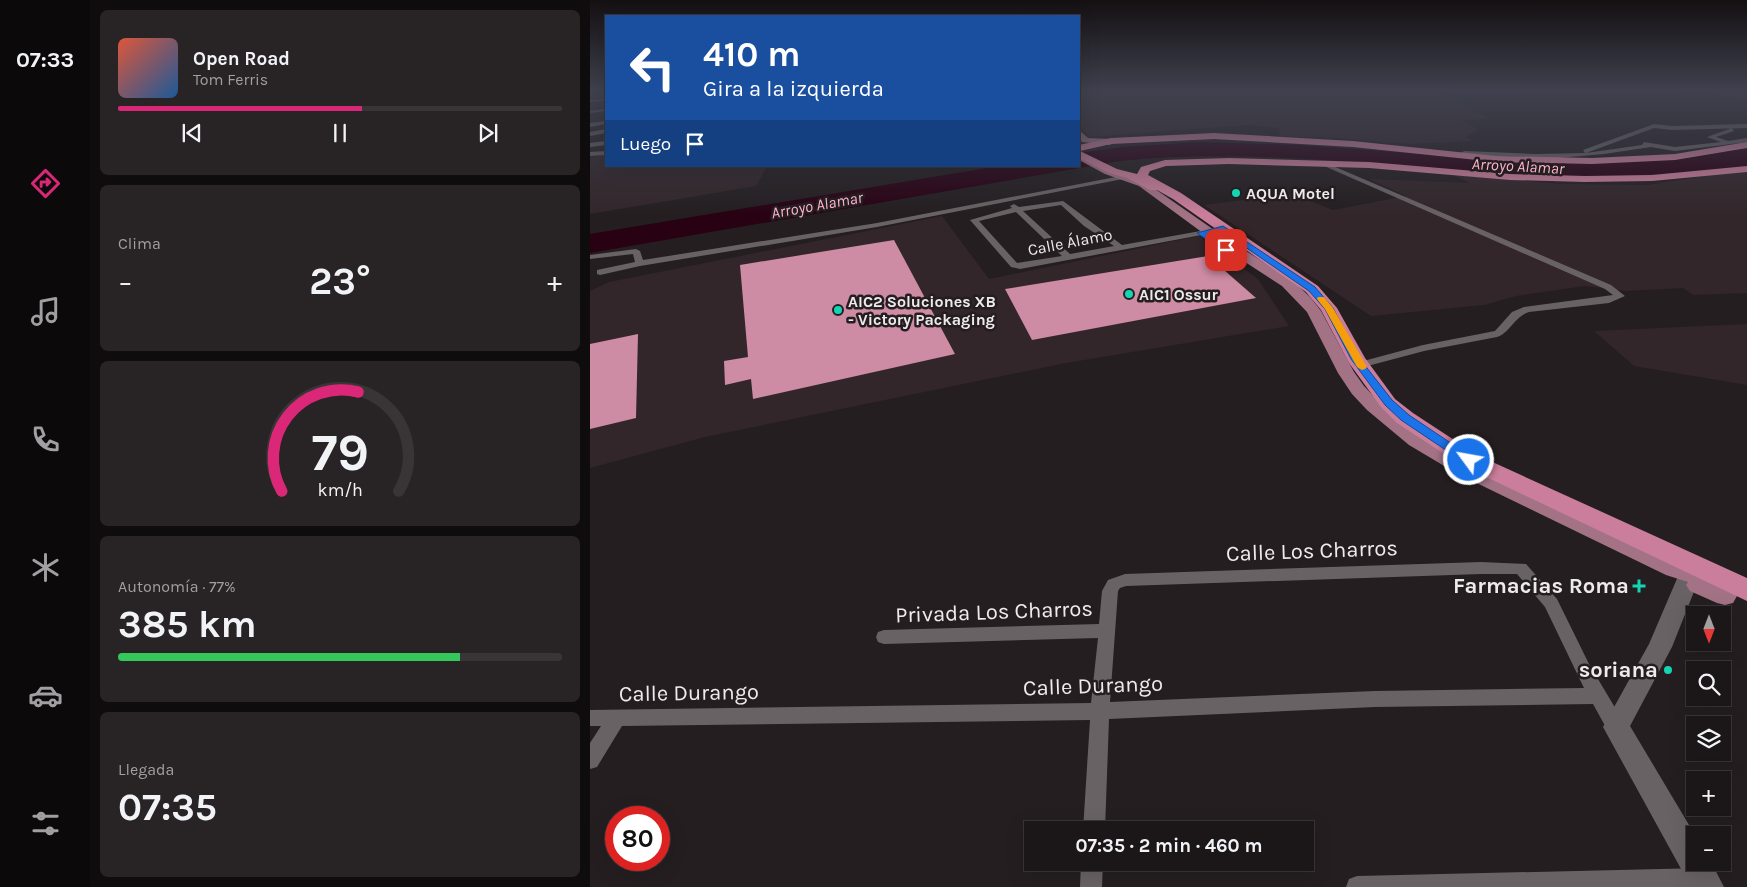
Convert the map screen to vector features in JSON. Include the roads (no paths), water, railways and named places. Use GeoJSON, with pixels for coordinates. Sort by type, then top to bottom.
{"type":"FeatureCollection","features":[{"type":"Feature","properties":{"kind":"highway"},"geometry":{"type":"LineString","coordinates":[[1081,147],[1109,142],[1190,136],[1256,138],[1424,151],[1504,160],[1592,161],[1675,157],[1747,145]]}},
{"type":"Feature","properties":{"kind":"highway"},"geometry":{"type":"LineString","coordinates":[[1081,147],[1113,171],[1148,184],[1279,275],[1300,287],[1319,305],[1350,365],[1363,384],[1377,402],[1401,423],[1462,463],[1624,538],[1673,563],[1688,577],[1739,594]]}},
{"type":"Feature","properties":{"kind":"highway"},"geometry":{"type":"LineString","coordinates":[[1127,180],[1144,169],[1165,163],[1229,161],[1390,166],[1547,178],[1652,178],[1747,170]]}},
{"type":"Feature","properties":{"kind":"highway"},"geometry":{"type":"LineString","coordinates":[[1127,180],[1177,196],[1312,289],[1329,308],[1360,365],[1388,403],[1405,418],[1469,460],[1739,594]]}},
{"type":"Feature","properties":{"kind":"main road"},"geometry":{"type":"LineString","coordinates":[[1081,147],[1116,165],[1127,180]]}},
{"type":"Feature","properties":{"kind":"main road"},"geometry":{"type":"LineString","coordinates":[[1116,165],[1127,180],[1289,293],[1307,313],[1331,363],[1351,394],[1392,430],[1446,466],[1488,489],[1688,577]]}},
{"type":"Feature","properties":{"kind":"street"},"geometry":{"type":"LineString","coordinates":[[1578,154],[1639,131]]}},
{"type":"Feature","properties":{"kind":"street"},"geometry":{"type":"LineString","coordinates":[[1729,131],[1710,137],[1723,141],[1747,140]]}},
{"type":"Feature","properties":{"kind":"street"},"geometry":{"type":"LineString","coordinates":[[590,134],[605,132]]}},
{"type":"Feature","properties":{"kind":"street"},"geometry":{"type":"LineString","coordinates":[[1620,138],[1681,149],[1747,140]]}},
{"type":"Feature","properties":{"kind":"street"},"geometry":{"type":"LineString","coordinates":[[590,145],[605,143]]}},
{"type":"Feature","properties":{"kind":"street"},"geometry":{"type":"LineString","coordinates":[[1424,151],[1551,157],[1578,154],[1592,155],[1652,145]]}},
{"type":"Feature","properties":{"kind":"street"},"geometry":{"type":"LineString","coordinates":[[591,154],[605,153]]}},
{"type":"Feature","properties":{"kind":"street"},"geometry":{"type":"LineString","coordinates":[[1324,164],[1608,287],[1620,296],[1609,300],[1539,306],[1527,309],[1515,314],[1499,333],[1423,348],[1360,365]]}},
{"type":"Feature","properties":{"kind":"street"},"geometry":{"type":"LineString","coordinates":[[600,272],[640,263],[858,228],[1127,180]]}},
{"type":"Feature","properties":{"kind":"street"},"geometry":{"type":"LineString","coordinates":[[1007,201],[1019,209],[1068,257]]}},
{"type":"Feature","properties":{"kind":"street"},"geometry":{"type":"LineString","coordinates":[[1019,209],[1058,202],[1063,203],[1087,224],[1123,247]]}},
{"type":"Feature","properties":{"kind":"street","name":"Calle Álamo"},"geometry":{"type":"LineString","coordinates":[[1019,209],[974,220],[1014,265],[1020,266],[1123,247],[1148,245],[1163,239],[1223,228]]}},
{"type":"Feature","properties":{"kind":"street"},"geometry":{"type":"LineString","coordinates":[[590,257],[636,250],[640,263]]}},
{"type":"Feature","properties":{"kind":"street"},"geometry":{"type":"LineString","coordinates":[[594,283],[600,272],[601,255]]}},
{"type":"Feature","properties":{"kind":"street","name":"Calle Los Charros"},"geometry":{"type":"LineString","coordinates":[[1106,631],[1110,591],[1114,584],[1125,580],[1471,568],[1521,568],[1551,603],[1598,696]]}},
{"type":"Feature","properties":{"kind":"street"},"geometry":{"type":"LineString","coordinates":[[1616,727],[1660,647],[1688,577]]}},
{"type":"Feature","properties":{"kind":"street"},"geometry":{"type":"LineString","coordinates":[[1094,821],[1106,631]]}},
{"type":"Feature","properties":{"kind":"street","name":"Privada Los Charros"},"geometry":{"type":"LineString","coordinates":[[884,637],[1106,631]]}},
{"type":"Feature","properties":{"kind":"street"},"geometry":{"type":"LineString","coordinates":[[1357,887],[1706,883],[1598,696]]}},
{"type":"Feature","properties":{"kind":"street","name":"Calle Durango"},"geometry":{"type":"LineString","coordinates":[[590,718],[1100,710],[1375,699],[1598,696]]}},
{"type":"Feature","properties":{"kind":"street"},"geometry":{"type":"LineString","coordinates":[[590,760],[617,718]]}},
{"type":"Feature","properties":{"kind":"street"},"geometry":{"type":"LineString","coordinates":[[1091,887],[1092,871]]}},
{"type":"Feature","properties":{"kind":"water","name":"Arroyo Alamar"},"geometry":{"type":"Polygon","coordinates":[[[1198,142],[1300,145],[1503,160],[1695,156],[1747,148],[1747,167],[1655,174],[1563,177],[1311,159],[1216,156],[1168,157],[1120,161],[590,253],[590,234],[993,167],[1080,167],[1080,153],[1123,147],[1198,142]]]}},
{"type":"Feature","properties":{"kind":"place","name":"AQUA Motel"},"geometry":{"type":"Point","coordinates":[1236,193]}},
{"type":"Feature","properties":{"kind":"place","name":"AIC1 Ossur"},"geometry":{"type":"Point","coordinates":[1129,294]}},
{"type":"Feature","properties":{"kind":"place","name":"AIC2 Soluciones XB - Victory Packaging"},"geometry":{"type":"Point","coordinates":[838,310]}},
{"type":"Feature","properties":{"kind":"place","name":"Farmacias Roma"},"geometry":{"type":"Point","coordinates":[1639,586]}},
{"type":"Feature","properties":{"kind":"place","name":"soriana"},"geometry":{"type":"Point","coordinates":[1668,670]}}]}
